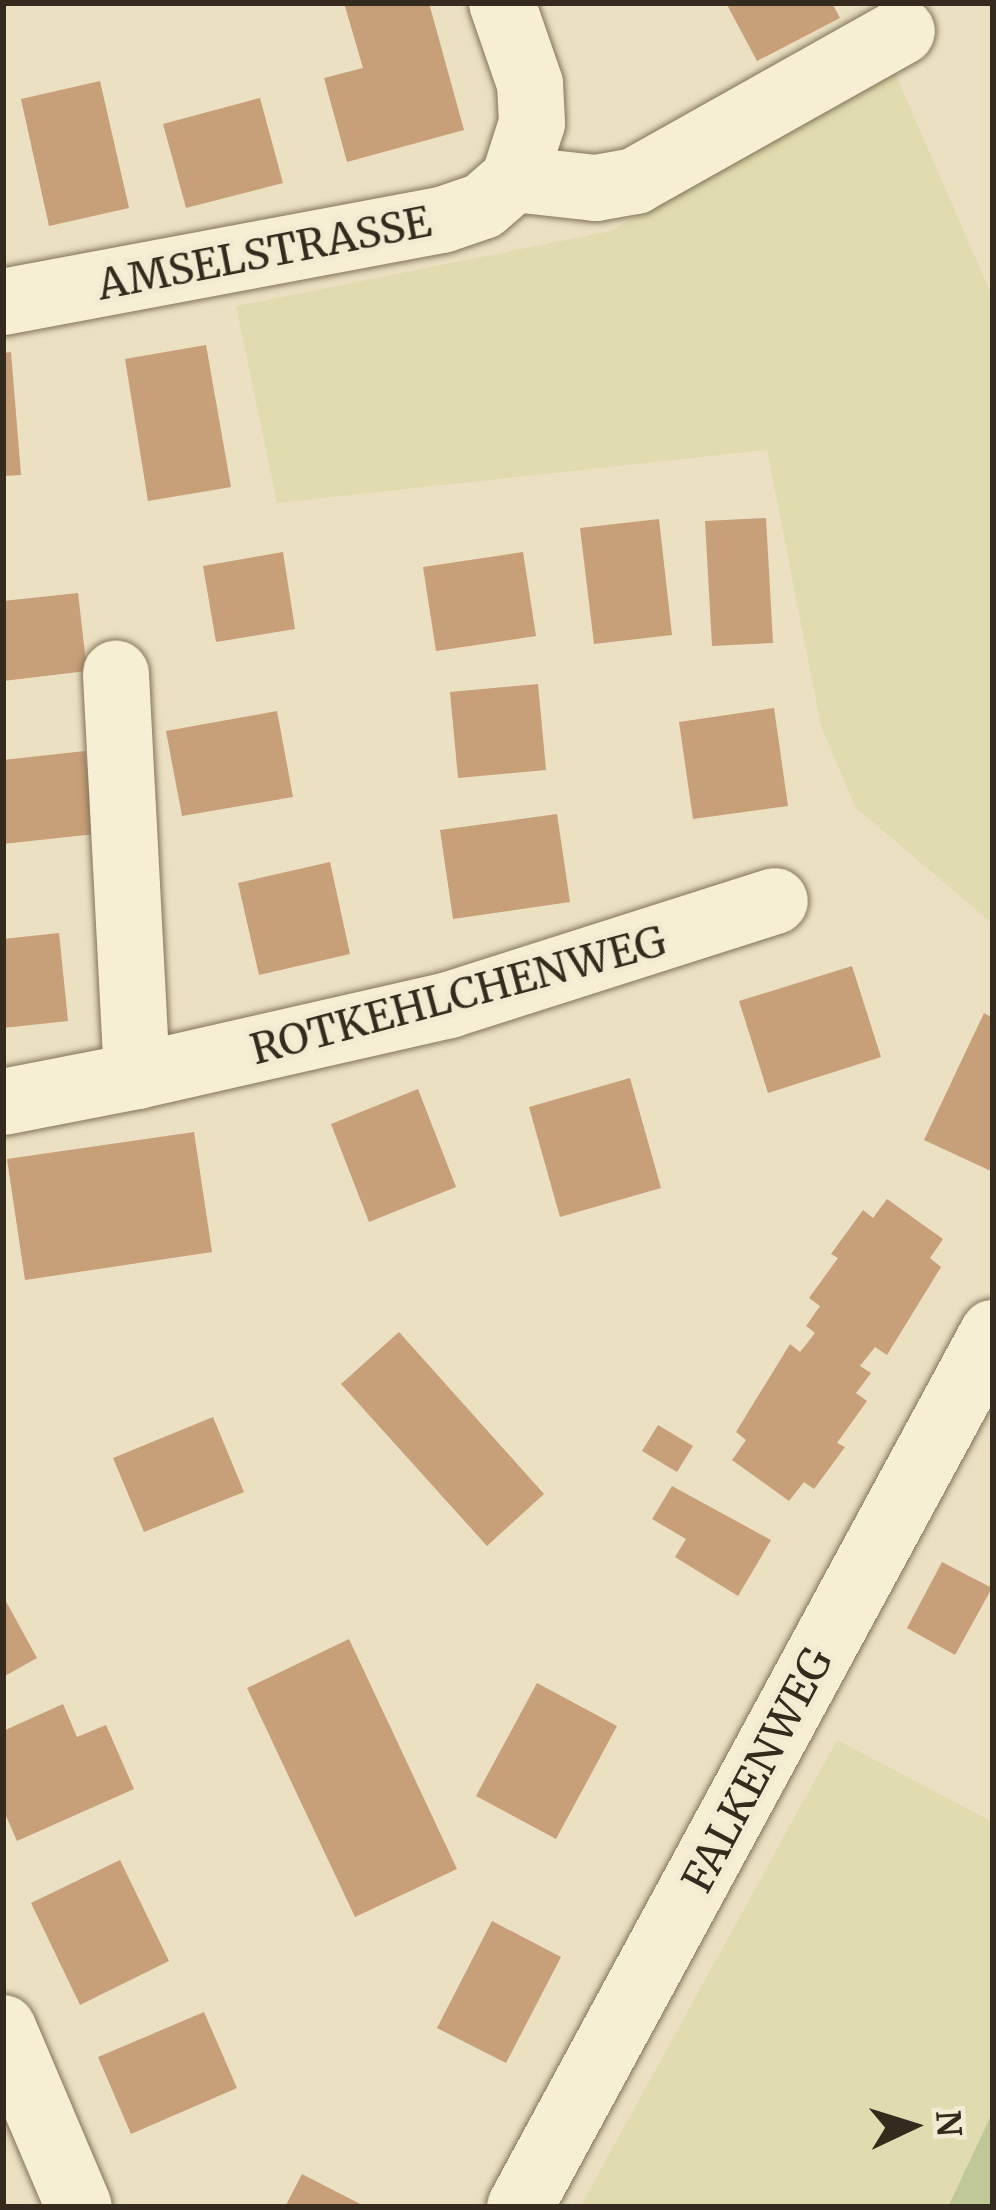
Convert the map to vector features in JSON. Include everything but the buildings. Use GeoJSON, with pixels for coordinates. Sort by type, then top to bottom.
{"type":"FeatureCollection","features":[{"type":"Feature","properties":{"kind":"street"},"geometry":{"type":"LineString","coordinates":[[502,3],[530,83],[532,123],[514,179],[596,188],[635,181],[902,31]]}},
{"type":"Feature","properties":{"kind":"street","name":"AMSELSTRASSE"},"geometry":{"type":"LineString","coordinates":[[3,302],[442,220],[483,206],[514,179]]}},
{"type":"Feature","properties":{"kind":"street"},"geometry":{"type":"LineString","coordinates":[[116,674],[137,1076]]}},
{"type":"Feature","properties":{"kind":"street","name":"ROTKEHLCHENWEG"},"geometry":{"type":"LineString","coordinates":[[3,1102],[449,1005],[775,901]]}},
{"type":"Feature","properties":{"kind":"street","name":"FALKENWEG"},"geometry":{"type":"LineString","coordinates":[[520,2207],[993,1333]]}},
{"type":"Feature","properties":{"kind":"street"},"geometry":{"type":"LineString","coordinates":[[3,2028],[79,2207]]}},
{"type":"Feature","properties":{"kind":"shaded area"},"geometry":{"type":"Polygon","coordinates":[[[892,66],[993,298],[993,924],[855,807],[821,726],[767,450],[277,503],[236,306],[611,231],[892,66]]]}},
{"type":"Feature","properties":{"kind":"shaded area"},"geometry":{"type":"Polygon","coordinates":[[[837,1740],[993,1822],[993,2111],[948,2207],[580,2207],[837,1740]]]}},
{"type":"Feature","properties":{"kind":"green space"},"geometry":{"type":"Polygon","coordinates":[[[993,2111],[993,2207],[948,2207],[993,2111]]]}}]}
